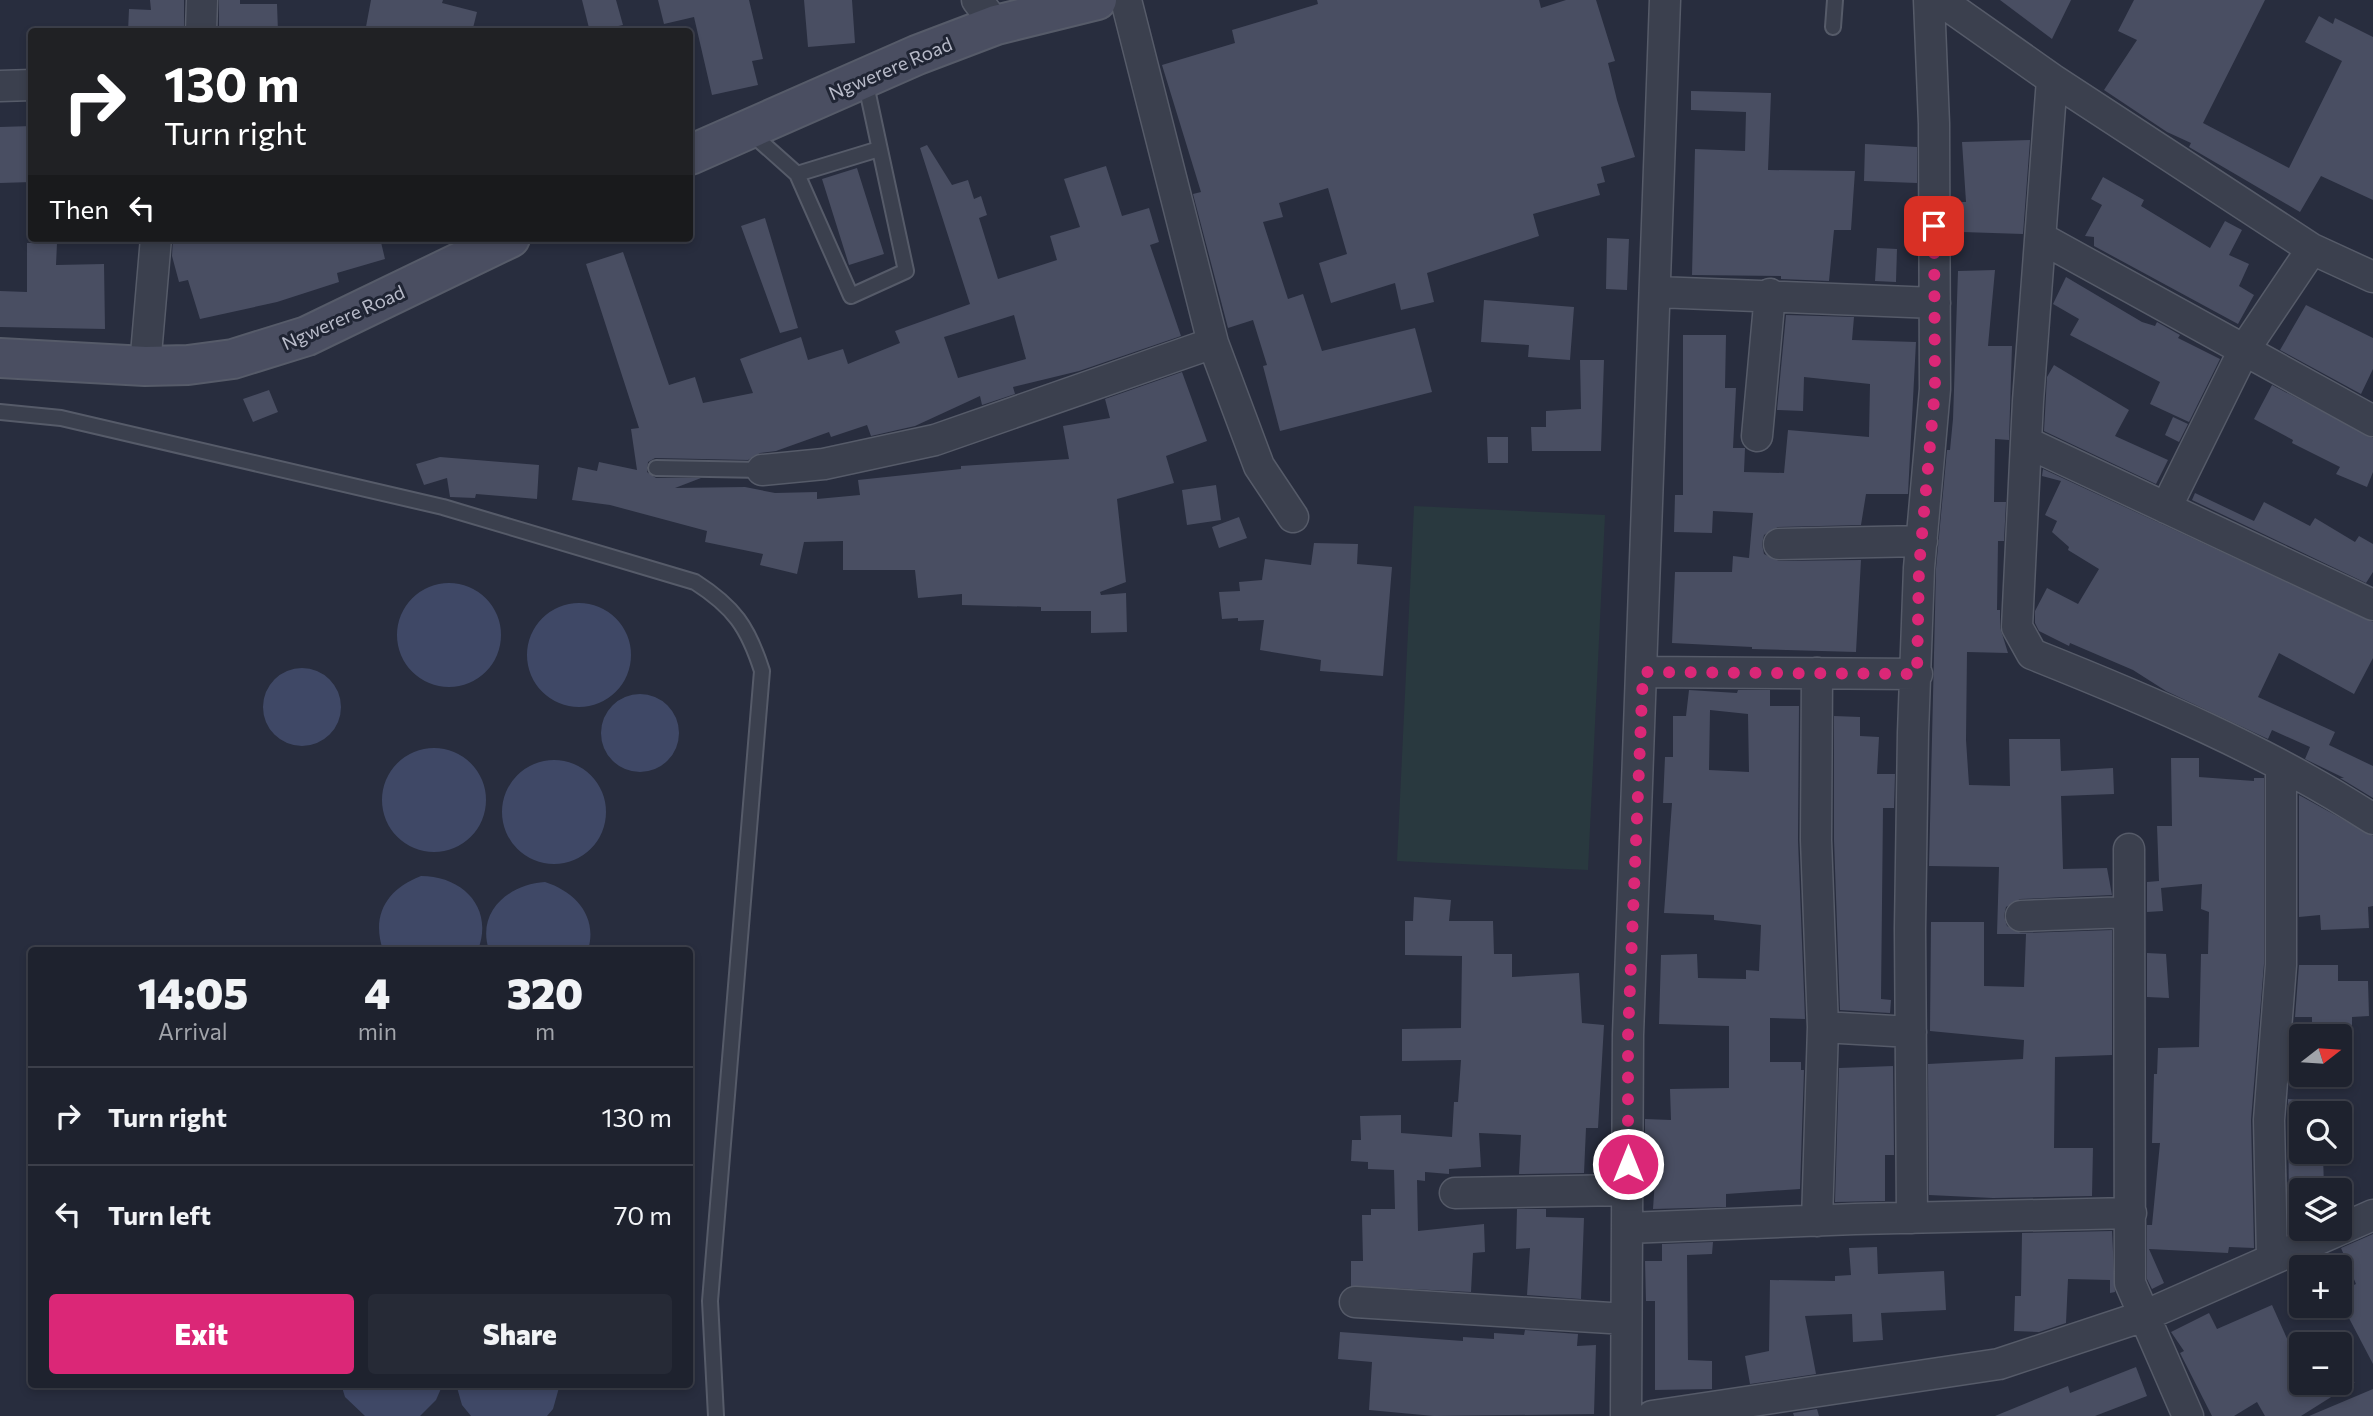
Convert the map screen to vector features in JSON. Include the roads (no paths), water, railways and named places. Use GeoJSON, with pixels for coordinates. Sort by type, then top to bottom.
{"type":"FeatureCollection","features":[{"type":"Feature","properties":{"kind":"street"},"geometry":{"type":"LineString","coordinates":[[201,28],[202,0]]}},
{"type":"Feature","properties":{"kind":"street","name":"Ngwerere Road"},"geometry":{"type":"LineString","coordinates":[[693,154],[864,78],[987,13],[1097,0]]}},
{"type":"Feature","properties":{"kind":"street"},"geometry":{"type":"LineString","coordinates":[[1126,0],[1213,343],[1259,466],[1293,517]]}},
{"type":"Feature","properties":{"kind":"street"},"geometry":{"type":"LineString","coordinates":[[1626,1416],[1628,1035],[1657,292],[1665,0]]}},
{"type":"Feature","properties":{"kind":"street"},"geometry":{"type":"LineString","coordinates":[[1912,1218],[1912,812],[1922,541],[1935,389],[1934,124],[1929,0]]}},
{"type":"Feature","properties":{"kind":"street"},"geometry":{"type":"LineString","coordinates":[[1940,0],[2052,79],[2312,249],[2373,278]]}},
{"type":"Feature","properties":{"kind":"street"},"geometry":{"type":"LineString","coordinates":[[2052,79],[2026,442],[2017,627],[2032,654],[2166,707],[2326,789],[2373,819]]}},
{"type":"Feature","properties":{"kind":"street"},"geometry":{"type":"LineString","coordinates":[[0,86],[28,85]]}},
{"type":"Feature","properties":{"kind":"street"},"geometry":{"type":"LineString","coordinates":[[2040,238],[2373,421]]}},
{"type":"Feature","properties":{"kind":"street"},"geometry":{"type":"LineString","coordinates":[[145,366],[156,242]]}},
{"type":"Feature","properties":{"kind":"street","name":"Ngwerere Road"},"geometry":{"type":"LineString","coordinates":[[0,358],[145,366],[188,365],[233,359],[307,336],[502,242]]}},
{"type":"Feature","properties":{"kind":"street"},"geometry":{"type":"LineString","coordinates":[[2166,508],[2244,350],[2312,249]]}},
{"type":"Feature","properties":{"kind":"street"},"geometry":{"type":"LineString","coordinates":[[1657,292],[1770,294],[1935,303]]}},
{"type":"Feature","properties":{"kind":"street"},"geometry":{"type":"LineString","coordinates":[[1757,436],[1770,294]]}},
{"type":"Feature","properties":{"kind":"street"},"geometry":{"type":"LineString","coordinates":[[762,470],[824,464],[935,440],[1213,343]]}},
{"type":"Feature","properties":{"kind":"street"},"geometry":{"type":"LineString","coordinates":[[2026,442],[2373,605]]}},
{"type":"Feature","properties":{"kind":"street"},"geometry":{"type":"LineString","coordinates":[[1779,544],[1922,541]]}},
{"type":"Feature","properties":{"kind":"street"},"geometry":{"type":"LineString","coordinates":[[1643,672],[1917,674]]}},
{"type":"Feature","properties":{"kind":"street"},"geometry":{"type":"LineString","coordinates":[[1817,673],[1816,840],[1823,1027],[1817,1221]]}},
{"type":"Feature","properties":{"kind":"street"},"geometry":{"type":"LineString","coordinates":[[2272,1259],[2269,1120],[2281,965],[2281,766]]}},
{"type":"Feature","properties":{"kind":"street"},"geometry":{"type":"LineString","coordinates":[[2129,849],[2130,1283],[2188,1416]]}},
{"type":"Feature","properties":{"kind":"street"},"geometry":{"type":"LineString","coordinates":[[2021,916],[2129,912]]}},
{"type":"Feature","properties":{"kind":"street"},"geometry":{"type":"LineString","coordinates":[[1823,1027],[1912,1032]]}},
{"type":"Feature","properties":{"kind":"street"},"geometry":{"type":"LineString","coordinates":[[1455,1193],[1628,1190]]}},
{"type":"Feature","properties":{"kind":"street"},"geometry":{"type":"LineString","coordinates":[[1627,1228],[2131,1213]]}},
{"type":"Feature","properties":{"kind":"street"},"geometry":{"type":"LineString","coordinates":[[1652,1416],[1999,1364],[2144,1316],[2373,1215]]}},
{"type":"Feature","properties":{"kind":"street"},"geometry":{"type":"LineString","coordinates":[[1355,1302],[1626,1319]]}},
{"type":"Feature","properties":{"kind":"lane"},"geometry":{"type":"LineString","coordinates":[[1833,27],[1835,0]]}},
{"type":"Feature","properties":{"kind":"lane"},"geometry":{"type":"LineString","coordinates":[[747,130],[797,174],[850,296],[906,271],[864,78]]}},
{"type":"Feature","properties":{"kind":"lane"},"geometry":{"type":"LineString","coordinates":[[797,174],[879,149]]}},
{"type":"Feature","properties":{"kind":"lane"},"geometry":{"type":"LineString","coordinates":[[0,412],[61,418],[443,507],[682,578],[695,582],[725,601],[750,636],[762,671],[710,1301],[716,1416]]}},
{"type":"Feature","properties":{"kind":"lane"},"geometry":{"type":"LineString","coordinates":[[656,468],[762,470]]}},
{"type":"Feature","properties":{"kind":"water"},"geometry":{"type":"Polygon","coordinates":[[[449,583],[469,587],[486,598],[497,615],[501,635],[497,655],[486,672],[469,683],[449,687],[429,683],[412,672],[401,655],[397,635],[401,615],[412,598],[429,587],[449,583]]]}},
{"type":"Feature","properties":{"kind":"water"},"geometry":{"type":"Polygon","coordinates":[[[579,603],[599,607],[616,618],[627,635],[631,655],[627,675],[616,692],[599,703],[579,707],[559,703],[542,692],[531,675],[527,655],[531,635],[542,618],[559,607],[579,603]]]}},
{"type":"Feature","properties":{"kind":"water"},"geometry":{"type":"Polygon","coordinates":[[[302,668],[317,671],[334,685],[341,707],[338,722],[324,739],[302,746],[287,743],[270,729],[263,707],[266,692],[280,675],[302,668]]]}},
{"type":"Feature","properties":{"kind":"water"},"geometry":{"type":"Polygon","coordinates":[[[640,694],[655,697],[672,711],[679,733],[676,748],[662,765],[640,772],[625,769],[608,755],[601,733],[604,718],[618,701],[640,694]]]}},
{"type":"Feature","properties":{"kind":"water"},"geometry":{"type":"Polygon","coordinates":[[[434,748],[454,752],[471,763],[482,780],[486,800],[482,820],[471,837],[454,848],[434,852],[414,848],[397,837],[386,820],[382,800],[386,780],[397,763],[414,752],[434,748]]]}},
{"type":"Feature","properties":{"kind":"water"},"geometry":{"type":"Polygon","coordinates":[[[554,760],[574,763],[591,775],[603,792],[606,812],[603,832],[591,849],[574,861],[554,864],[534,861],[517,849],[505,832],[502,812],[505,792],[517,775],[534,763],[554,760]]]}},
{"type":"Feature","properties":{"kind":"water"},"geometry":{"type":"Polygon","coordinates":[[[421,876],[436,877],[462,888],[478,908],[482,921],[479,947],[382,947],[379,926],[385,905],[399,888],[421,876]]]}},
{"type":"Feature","properties":{"kind":"water"},"geometry":{"type":"Polygon","coordinates":[[[545,882],[575,899],[582,907],[590,927],[588,947],[488,947],[487,923],[492,912],[508,894],[532,884],[545,882]]]}},
{"type":"Feature","properties":{"kind":"water"},"geometry":{"type":"Polygon","coordinates":[[[342,1388],[441,1388],[436,1400],[420,1416],[365,1416],[345,1397],[342,1388]]]}},
{"type":"Feature","properties":{"kind":"water"},"geometry":{"type":"Polygon","coordinates":[[[457,1388],[559,1388],[553,1409],[547,1416],[471,1416],[462,1405],[457,1388]]]}}]}
